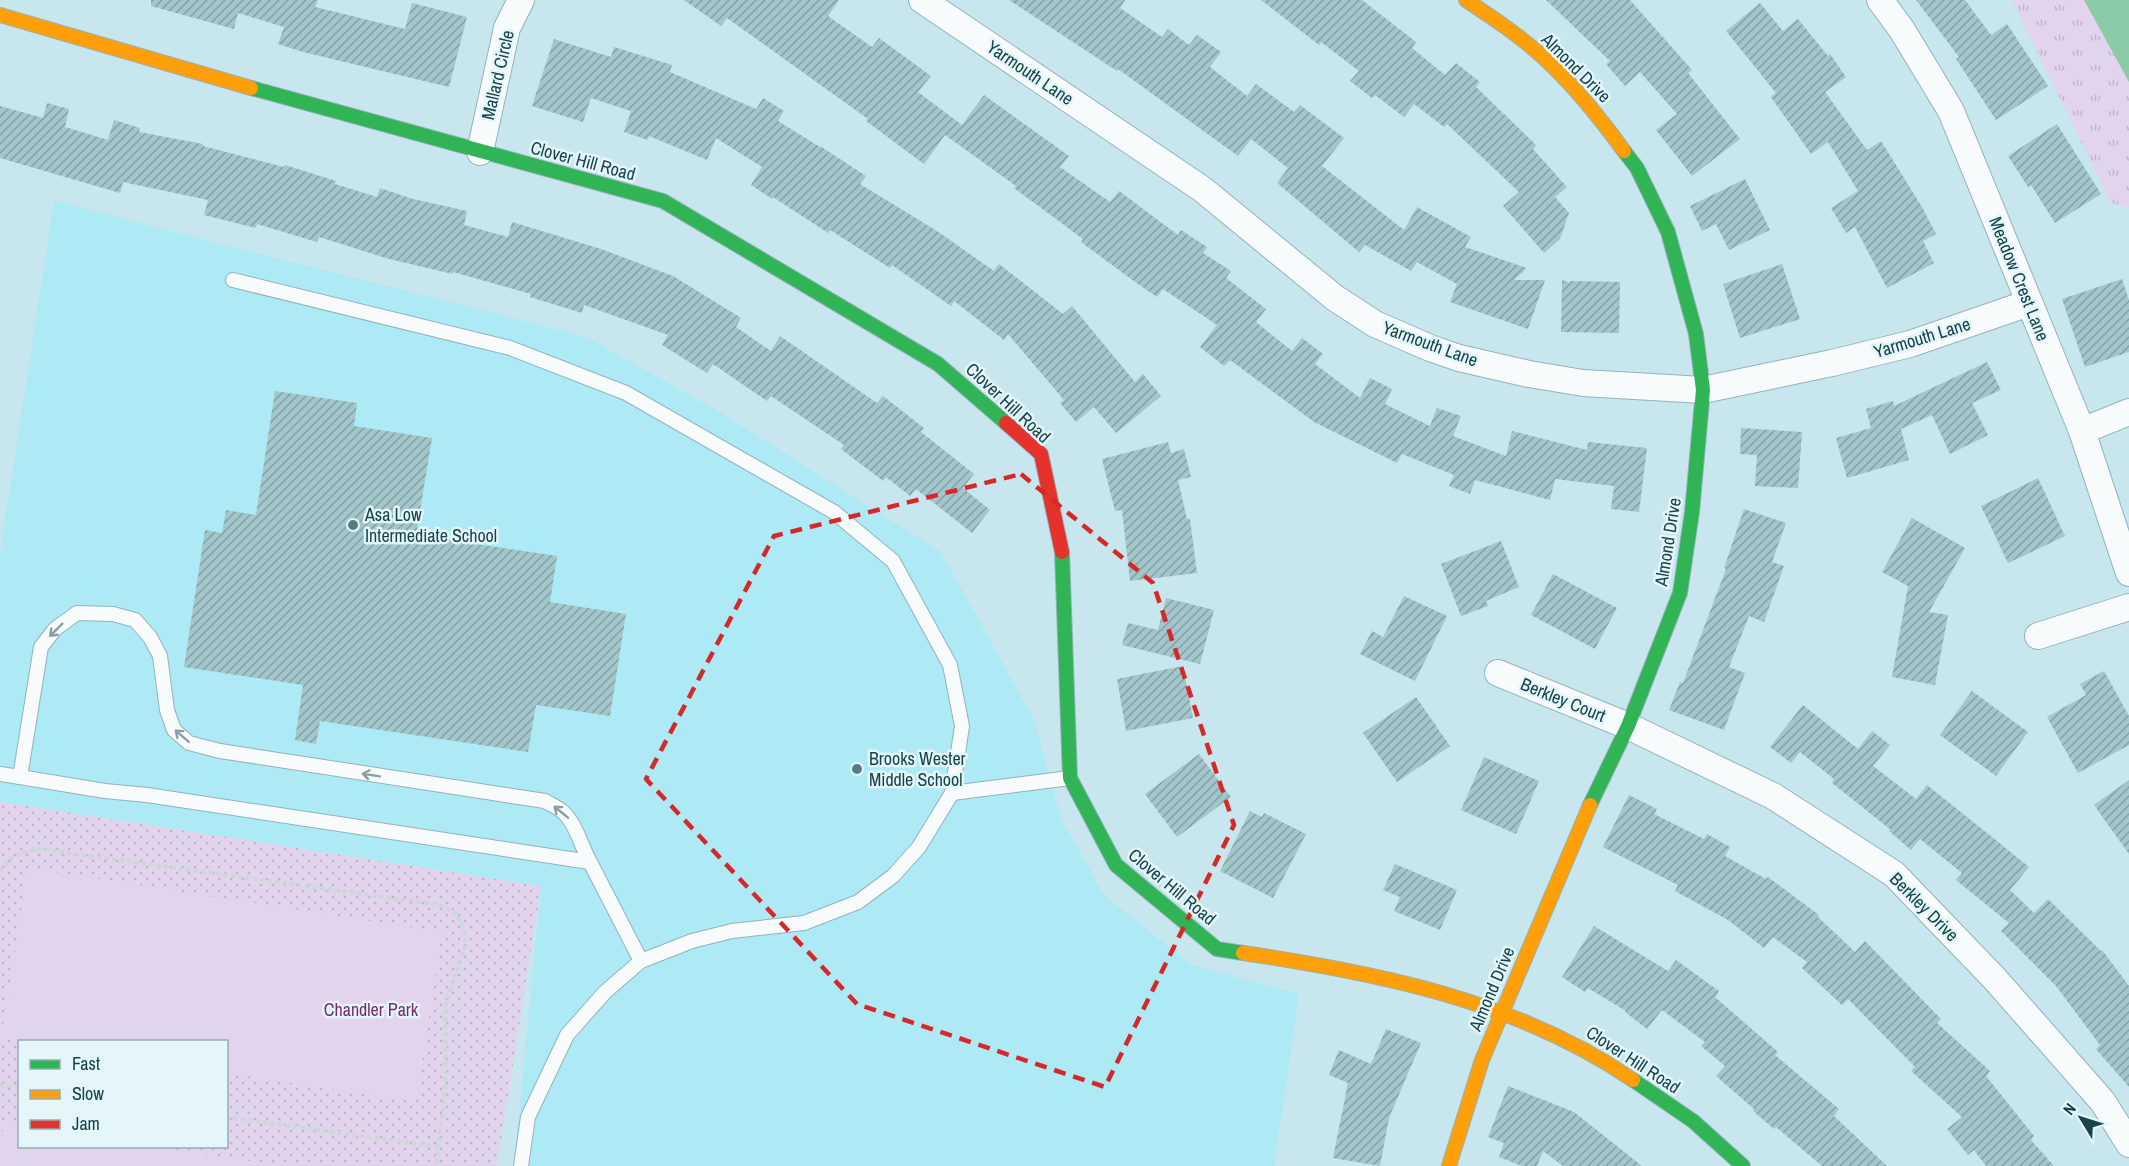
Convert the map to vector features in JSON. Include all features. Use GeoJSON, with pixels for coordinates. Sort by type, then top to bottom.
{"type":"FeatureCollection","features":[{"type":"Feature","properties":{"kind":"street","name":"Mallard Circle"},"geometry":{"type":"LineString","coordinates":[[480,152],[507,28],[520,0]]}},
{"type":"Feature","properties":{"kind":"street","name":"Yarmouth Lane"},"geometry":{"type":"LineString","coordinates":[[922,0],[1202,189],[1335,298],[1375,324],[1450,354],[1529,374],[1583,383],[1703,390],[1910,344],[2029,303]]}},
{"type":"Feature","properties":{"kind":"street","name":"Almond Drive"},"geometry":{"type":"LineString","coordinates":[[1449,1166],[1482,1060],[1501,1012],[1599,785],[1628,726],[1680,593],[1692,512],[1703,390],[1696,334],[1668,232],[1637,168],[1600,118],[1544,58],[1499,22],[1466,0]]}},
{"type":"Feature","properties":{"kind":"street","name":"Meadow Crest Lane"},"geometry":{"type":"LineString","coordinates":[[1880,0],[1902,30],[1951,111],[2082,431],[2129,573]]}},
{"type":"Feature","properties":{"kind":"street","name":"Clover Hill Road"},"geometry":{"type":"LineString","coordinates":[[0,15],[165,64],[663,201],[938,364],[1041,454],[1063,557],[1070,777],[1116,865],[1217,949],[1324,965],[1453,995],[1565,1039],[1616,1068],[1693,1121],[1743,1166]]}},
{"type":"Feature","properties":{"kind":"street"},"geometry":{"type":"LineString","coordinates":[[2082,431],[2129,412]]}},
{"type":"Feature","properties":{"kind":"street"},"geometry":{"type":"LineString","coordinates":[[2038,636],[2129,607]]}},
{"type":"Feature","properties":{"kind":"street","name":"Berkley Court"},"geometry":{"type":"LineString","coordinates":[[1498,673],[1628,726]]}},
{"type":"Feature","properties":{"kind":"street","name":"Berkley Drive"},"geometry":{"type":"LineString","coordinates":[[1628,726],[1773,796],[1894,874],[1995,980],[2095,1094],[2129,1144]]}},
{"type":"Feature","properties":{"kind":"lane"},"geometry":{"type":"LineString","coordinates":[[232,280],[510,348],[626,393],[834,512],[893,561],[951,665],[962,726],[952,793],[920,847],[893,876],[858,902],[804,923],[732,931],[692,940],[641,962],[604,992],[567,1035],[528,1117],[520,1166]]}},
{"type":"Feature","properties":{"kind":"lane"},"geometry":{"type":"LineString","coordinates":[[20,777],[41,647],[55,629],[76,613],[113,614],[135,620],[150,638],[160,656],[167,710],[174,730],[189,743],[220,751],[545,801],[561,810],[570,821],[641,962]]}},
{"type":"Feature","properties":{"kind":"lane"},"geometry":{"type":"LineString","coordinates":[[0,774],[590,862]]}},
{"type":"Feature","properties":{"kind":"lane"},"geometry":{"type":"LineString","coordinates":[[952,793],[1070,777]]}},
{"type":"Feature","properties":{"kind":"path"},"geometry":{"type":"LineString","coordinates":[[0,871],[19,854],[39,849],[434,904],[452,911],[464,926],[466,937],[465,947],[446,1004],[445,1093],[436,1166]]}},
{"type":"Feature","properties":{"kind":"path"},"geometry":{"type":"LineString","coordinates":[[0,1085],[18,1087]]}},
{"type":"Feature","properties":{"kind":"path"},"geometry":{"type":"LineString","coordinates":[[228,1117],[439,1147]]}},
{"type":"Feature","properties":{"kind":"highlighted area"},"geometry":{"type":"Polygon","coordinates":[[[1021,474],[1153,583],[1234,825],[1105,1087],[857,1004],[646,779],[774,536],[1021,474]]]}},
{"type":"Feature","properties":{"kind":"shaded area"},"geometry":{"type":"Polygon","coordinates":[[[2084,0],[2129,0],[2129,82],[2084,0]]]}},
{"type":"Feature","properties":{"kind":"shaded area"},"geometry":{"type":"Polygon","coordinates":[[[54,201],[586,337],[718,411],[941,552],[1034,720],[1061,819],[1104,895],[1191,965],[1299,994],[1274,1166],[514,1166],[541,886],[0,802],[0,554],[54,201]]]}},
{"type":"Feature","properties":{"kind":"green space"},"geometry":{"type":"Polygon","coordinates":[[[2012,0],[2129,0],[2129,207],[2111,203],[2012,0]]]}},
{"type":"Feature","properties":{"kind":"green space","name":"Chandler Park"},"geometry":{"type":"Polygon","coordinates":[[[0,802],[541,886],[497,1166],[0,1166],[0,802]]]}},
{"type":"Feature","properties":{"kind":"green space"},"geometry":{"type":"Polygon","coordinates":[[[28,868],[442,932],[416,1102],[228,1073],[228,1040],[18,1041],[1,1038],[28,868]]]}},
{"type":"Feature","properties":{"kind":"green space"},"geometry":{"type":"Polygon","coordinates":[[[4,1123],[18,1125],[18,1148],[164,1148],[284,1166],[0,1166],[4,1123]]]}},
{"type":"Feature","properties":{"kind":"building"},"geometry":{"type":"Polygon","coordinates":[[[151,0],[318,0],[315,7],[405,29],[412,3],[467,17],[449,87],[278,44],[284,27],[238,13],[234,29],[151,6],[151,0]]]}},
{"type":"Feature","properties":{"kind":"building"},"geometry":{"type":"Polygon","coordinates":[[[684,0],[839,0],[828,16],[872,47],[879,38],[931,76],[918,92],[962,125],[984,95],[1069,156],[1060,167],[1110,202],[1119,191],[1178,235],[1181,230],[1207,247],[1203,253],[1231,271],[1226,278],[1266,309],[1256,322],[1292,351],[1302,338],[1323,354],[1315,364],[1360,398],[1370,378],[1392,389],[1385,404],[1430,426],[1437,408],[1461,416],[1453,436],[1506,456],[1512,431],[1587,450],[1588,442],[1647,448],[1639,512],[1611,509],[1614,486],[1555,479],[1550,500],[1475,480],[1470,494],[1449,486],[1454,475],[1402,454],[1397,463],[1314,422],[1230,360],[1224,366],[1200,347],[1217,325],[1163,289],[1157,297],[1131,279],[1081,242],[1083,239],[1014,188],[1016,186],[945,135],[924,164],[866,121],[868,119],[727,18],[721,26],[684,0]]]}},
{"type":"Feature","properties":{"kind":"building"},"geometry":{"type":"Polygon","coordinates":[[[1009,0],[1125,0],[1120,8],[1162,37],[1168,29],[1189,45],[1197,35],[1221,52],[1210,67],[1247,96],[1256,84],[1294,112],[1300,105],[1344,138],[1322,166],[1404,230],[1417,207],[1471,237],[1465,247],[1527,268],[1514,280],[1545,280],[1528,329],[1450,302],[1457,284],[1417,262],[1411,271],[1365,245],[1359,252],[1277,183],[1288,168],[1251,139],[1238,156],[1118,69],[1117,71],[1009,0]]]}},
{"type":"Feature","properties":{"kind":"building"},"geometry":{"type":"Polygon","coordinates":[[[1261,0],[1362,0],[1416,42],[1412,48],[1445,75],[1456,63],[1480,82],[1476,87],[1536,145],[1533,149],[1567,187],[1555,197],[1569,213],[1560,239],[1544,253],[1503,206],[1519,192],[1447,124],[1444,127],[1414,104],[1404,117],[1375,95],[1372,98],[1350,81],[1359,71],[1321,42],[1319,45],[1261,0]]]}},
{"type":"Feature","properties":{"kind":"building"},"geometry":{"type":"Polygon","coordinates":[[[1546,0],[1630,0],[1692,70],[1688,73],[1740,139],[1692,176],[1656,130],[1677,114],[1640,72],[1625,86],[1606,64],[1610,61],[1546,0]]]}},
{"type":"Feature","properties":{"kind":"building"},"geometry":{"type":"Polygon","coordinates":[[[1916,0],[1965,0],[1991,35],[2007,24],[2048,86],[1996,120],[1956,59],[1959,57],[1916,0]]]}},
{"type":"Feature","properties":{"kind":"building"},"geometry":{"type":"Polygon","coordinates":[[[1760,3],[1783,31],[1798,19],[1828,56],[1830,54],[1846,77],[1825,92],[1867,150],[1881,141],[1936,234],[1923,241],[1934,263],[1887,288],[1855,227],[1846,233],[1831,208],[1858,191],[1828,142],[1811,154],[1771,97],[1776,93],[1726,31],[1760,3]]]}},
{"type":"Feature","properties":{"kind":"building"},"geometry":{"type":"Polygon","coordinates":[[[554,39],[611,57],[614,47],[672,65],[670,72],[756,109],[763,98],[784,111],[778,121],[866,176],[860,184],[937,231],[994,271],[999,264],[1063,314],[1072,306],[1135,382],[1143,374],[1161,396],[1116,433],[1094,407],[1076,422],[1060,403],[1064,400],[1008,334],[1004,340],[954,301],[951,306],[892,265],[890,268],[830,230],[828,233],[751,185],[762,167],[716,138],[707,160],[649,136],[648,140],[624,132],[631,111],[591,98],[583,122],[532,106],[554,39]]]}},
{"type":"Feature","properties":{"kind":"building"},"geometry":{"type":"Polygon","coordinates":[[[47,103],[69,109],[65,127],[108,140],[114,120],[140,128],[139,132],[203,144],[203,146],[284,167],[285,165],[377,197],[380,188],[413,199],[467,211],[464,225],[508,237],[512,222],[601,249],[673,276],[741,318],[736,327],[771,351],[780,336],[877,403],[883,396],[924,428],[921,432],[974,474],[963,488],[990,510],[972,533],[916,489],[910,496],[886,477],[883,481],[841,449],[844,445],[771,396],[767,401],[713,364],[707,373],[662,345],[668,335],[584,305],[582,313],[530,297],[531,294],[453,272],[453,274],[389,259],[319,237],[317,242],[257,224],[256,228],[204,215],[208,200],[123,182],[120,193],[0,158],[0,106],[43,118],[47,103]]]}},
{"type":"Feature","properties":{"kind":"building"},"geometry":{"type":"Polygon","coordinates":[[[2057,124],[2101,194],[2055,223],[2031,185],[2028,187],[2008,156],[2057,124]]]}},
{"type":"Feature","properties":{"kind":"building"},"geometry":{"type":"Polygon","coordinates":[[[1745,179],[1770,230],[1729,250],[1716,224],[1702,231],[1690,206],[1745,179]]]}},
{"type":"Feature","properties":{"kind":"building"},"geometry":{"type":"Polygon","coordinates":[[[1782,264],[1800,319],[1740,338],[1723,284],[1782,264]]]}},
{"type":"Feature","properties":{"kind":"building"},"geometry":{"type":"Polygon","coordinates":[[[2122,279],[2129,300],[2129,352],[2085,367],[2062,299],[2122,279]]]}},
{"type":"Feature","properties":{"kind":"building"},"geometry":{"type":"Polygon","coordinates":[[[1562,280],[1571,283],[1569,281],[1620,282],[1619,333],[1561,332],[1562,280]]]}},
{"type":"Feature","properties":{"kind":"building"},"geometry":{"type":"Polygon","coordinates":[[[1987,362],[2001,390],[1972,403],[1988,435],[1950,454],[1932,415],[1901,429],[1909,460],[1847,478],[1836,438],[1871,428],[1866,409],[1893,401],[1894,406],[1987,362]]]}},
{"type":"Feature","properties":{"kind":"building","name":"Asa Low Intermediate School"},"geometry":{"type":"Polygon","coordinates":[[[275,391],[357,403],[354,426],[432,438],[416,535],[557,556],[550,602],[626,614],[610,716],[536,705],[528,752],[320,721],[316,744],[295,740],[303,685],[184,667],[205,530],[222,533],[226,510],[256,515],[275,391]]]}},
{"type":"Feature","properties":{"kind":"building"},"geometry":{"type":"Polygon","coordinates":[[[1741,428],[1802,432],[1798,488],[1755,486],[1757,455],[1740,454],[1741,428]]]}},
{"type":"Feature","properties":{"kind":"building"},"geometry":{"type":"Polygon","coordinates":[[[1168,442],[1171,453],[1184,449],[1191,477],[1178,480],[1187,519],[1190,519],[1197,573],[1130,581],[1122,510],[1115,511],[1102,459],[1168,442]]]}},
{"type":"Feature","properties":{"kind":"building"},"geometry":{"type":"Polygon","coordinates":[[[2038,478],[2065,536],[2008,563],[1981,506],[2038,478]]]}},
{"type":"Feature","properties":{"kind":"building"},"geometry":{"type":"Polygon","coordinates":[[[1744,509],[1786,523],[1772,562],[1784,566],[1764,622],[1749,616],[1729,667],[1745,673],[1724,730],[1669,710],[1680,682],[1683,683],[1726,569],[1724,568],[1744,509]]]}},
{"type":"Feature","properties":{"kind":"building"},"geometry":{"type":"Polygon","coordinates":[[[1912,518],[1965,548],[1929,612],[1948,615],[1935,685],[1892,677],[1908,586],[1882,572],[1912,518]]]}},
{"type":"Feature","properties":{"kind":"building"},"geometry":{"type":"Polygon","coordinates":[[[1501,541],[1519,587],[1486,601],[1488,606],[1461,616],[1441,564],[1501,541]]]}},
{"type":"Feature","properties":{"kind":"building"},"geometry":{"type":"Polygon","coordinates":[[[1553,574],[1617,608],[1595,649],[1531,615],[1553,574]]]}},
{"type":"Feature","properties":{"kind":"building"},"geometry":{"type":"Polygon","coordinates":[[[1404,596],[1447,616],[1415,681],[1360,654],[1372,631],[1383,637],[1404,596]]]}},
{"type":"Feature","properties":{"kind":"building"},"geometry":{"type":"Polygon","coordinates":[[[1166,598],[1214,610],[1200,664],[1122,645],[1128,623],[1158,630],[1166,598]]]}},
{"type":"Feature","properties":{"kind":"building"},"geometry":{"type":"Polygon","coordinates":[[[1183,666],[1193,718],[1126,731],[1117,679],[1183,666]]]}},
{"type":"Feature","properties":{"kind":"building"},"geometry":{"type":"Polygon","coordinates":[[[2104,671],[2129,716],[2129,745],[2078,773],[2047,717],[2086,695],[2080,684],[2104,671]]]}},
{"type":"Feature","properties":{"kind":"building"},"geometry":{"type":"Polygon","coordinates":[[[1972,691],[2028,732],[1996,776],[1940,735],[1972,691]]]}},
{"type":"Feature","properties":{"kind":"building"},"geometry":{"type":"Polygon","coordinates":[[[1416,697],[1450,746],[1397,782],[1363,733],[1416,697]]]}},
{"type":"Feature","properties":{"kind":"building"},"geometry":{"type":"Polygon","coordinates":[[[1803,705],[1858,749],[1872,731],[1890,745],[1873,766],[1916,799],[1927,785],[1992,837],[2029,867],[2010,890],[2034,913],[2048,899],[2102,950],[2129,986],[2129,1087],[2096,1049],[2100,1045],[2056,986],[2001,931],[2009,923],[1956,880],[1962,873],[1920,839],[1911,850],[1889,831],[1891,830],[1832,783],[1834,779],[1800,752],[1791,763],[1770,747],[1803,705]]]}},
{"type":"Feature","properties":{"kind":"building"},"geometry":{"type":"Polygon","coordinates":[[[1199,754],[1231,797],[1177,837],[1145,794],[1199,754]]]}},
{"type":"Feature","properties":{"kind":"building"},"geometry":{"type":"Polygon","coordinates":[[[1484,757],[1539,781],[1516,834],[1461,810],[1484,757]]]}},
{"type":"Feature","properties":{"kind":"building"},"geometry":{"type":"Polygon","coordinates":[[[2129,780],[2129,854],[2094,805],[2129,780]]]}},
{"type":"Feature","properties":{"kind":"building"},"geometry":{"type":"Polygon","coordinates":[[[1629,795],[1657,809],[1654,814],[1704,839],[1707,834],[1730,847],[1725,856],[1766,879],[1768,877],[1819,915],[1818,917],[1855,952],[1865,941],[1941,1019],[1937,1023],[1990,1071],[1986,1076],[2034,1136],[2031,1140],[2054,1166],[1986,1166],[1974,1150],[1968,1155],[1947,1129],[1962,1117],[1911,1071],[1915,1067],[1848,999],[1842,1005],[1802,968],[1807,962],[1773,937],[1764,948],[1728,920],[1675,891],[1678,885],[1603,847],[1629,795]]]}},
{"type":"Feature","properties":{"kind":"building"},"geometry":{"type":"Polygon","coordinates":[[[1250,811],[1262,817],[1264,813],[1306,834],[1273,898],[1220,871],[1250,811]]]}},
{"type":"Feature","properties":{"kind":"building"},"geometry":{"type":"Polygon","coordinates":[[[1395,864],[1457,890],[1440,930],[1394,911],[1400,897],[1383,890],[1395,864]]]}},
{"type":"Feature","properties":{"kind":"building"},"geometry":{"type":"Polygon","coordinates":[[[1594,926],[1668,971],[1676,960],[1719,991],[1715,997],[1778,1052],[1775,1055],[1839,1109],[1834,1116],[1887,1166],[1822,1166],[1776,1127],[1774,1129],[1716,1076],[1725,1066],[1701,1046],[1705,1042],[1662,1010],[1647,1029],[1626,1011],[1588,988],[1585,992],[1562,977],[1594,926]]]}},
{"type":"Feature","properties":{"kind":"building"},"geometry":{"type":"Polygon","coordinates":[[[1386,1029],[1421,1043],[1389,1118],[1380,1166],[1333,1158],[1348,1083],[1329,1075],[1339,1050],[1371,1064],[1386,1029]]]}},
{"type":"Feature","properties":{"kind":"building"},"geometry":{"type":"Polygon","coordinates":[[[1508,1086],[1574,1112],[1642,1166],[1563,1166],[1543,1151],[1537,1166],[1522,1166],[1499,1157],[1504,1143],[1488,1137],[1508,1086]]]}},
{"type":"Feature","properties":{"kind":"traffic: fast"},"geometry":{"type":"LineString","coordinates":[[251,88],[663,201],[938,364],[1006,423]]}},
{"type":"Feature","properties":{"kind":"traffic: fast"},"geometry":{"type":"LineString","coordinates":[[1590,805],[1628,726],[1680,593],[1692,512],[1703,390],[1696,334],[1668,232],[1637,168],[1624,151]]}},
{"type":"Feature","properties":{"kind":"traffic: fast"},"geometry":{"type":"LineString","coordinates":[[1062,552],[1070,778],[1116,865],[1217,949],[1243,953]]}},
{"type":"Feature","properties":{"kind":"traffic: fast"},"geometry":{"type":"LineString","coordinates":[[1633,1080],[1693,1121],[1743,1166]]}},
{"type":"Feature","properties":{"kind":"traffic: slow"},"geometry":{"type":"LineString","coordinates":[[1466,0],[1516,34],[1554,68],[1586,102],[1624,151]]}},
{"type":"Feature","properties":{"kind":"traffic: slow"},"geometry":{"type":"LineString","coordinates":[[0,15],[251,88]]}},
{"type":"Feature","properties":{"kind":"traffic: slow"},"geometry":{"type":"LineString","coordinates":[[1449,1166],[1482,1060],[1590,805]]}},
{"type":"Feature","properties":{"kind":"traffic: slow"},"geometry":{"type":"LineString","coordinates":[[1243,953],[1345,970],[1446,994],[1495,1010],[1543,1030],[1589,1053],[1633,1080]]}},
{"type":"Feature","properties":{"kind":"traffic: jam"},"geometry":{"type":"LineString","coordinates":[[1006,423],[1041,454],[1062,552]]}},
{"type":"Feature","properties":{"kind":"place","name":"Asa Low Intermediate School"},"geometry":{"type":"Point","coordinates":[353,525]}},
{"type":"Feature","properties":{"kind":"place","name":"Brooks Wester Middle School"},"geometry":{"type":"Point","coordinates":[857,769]}}]}
